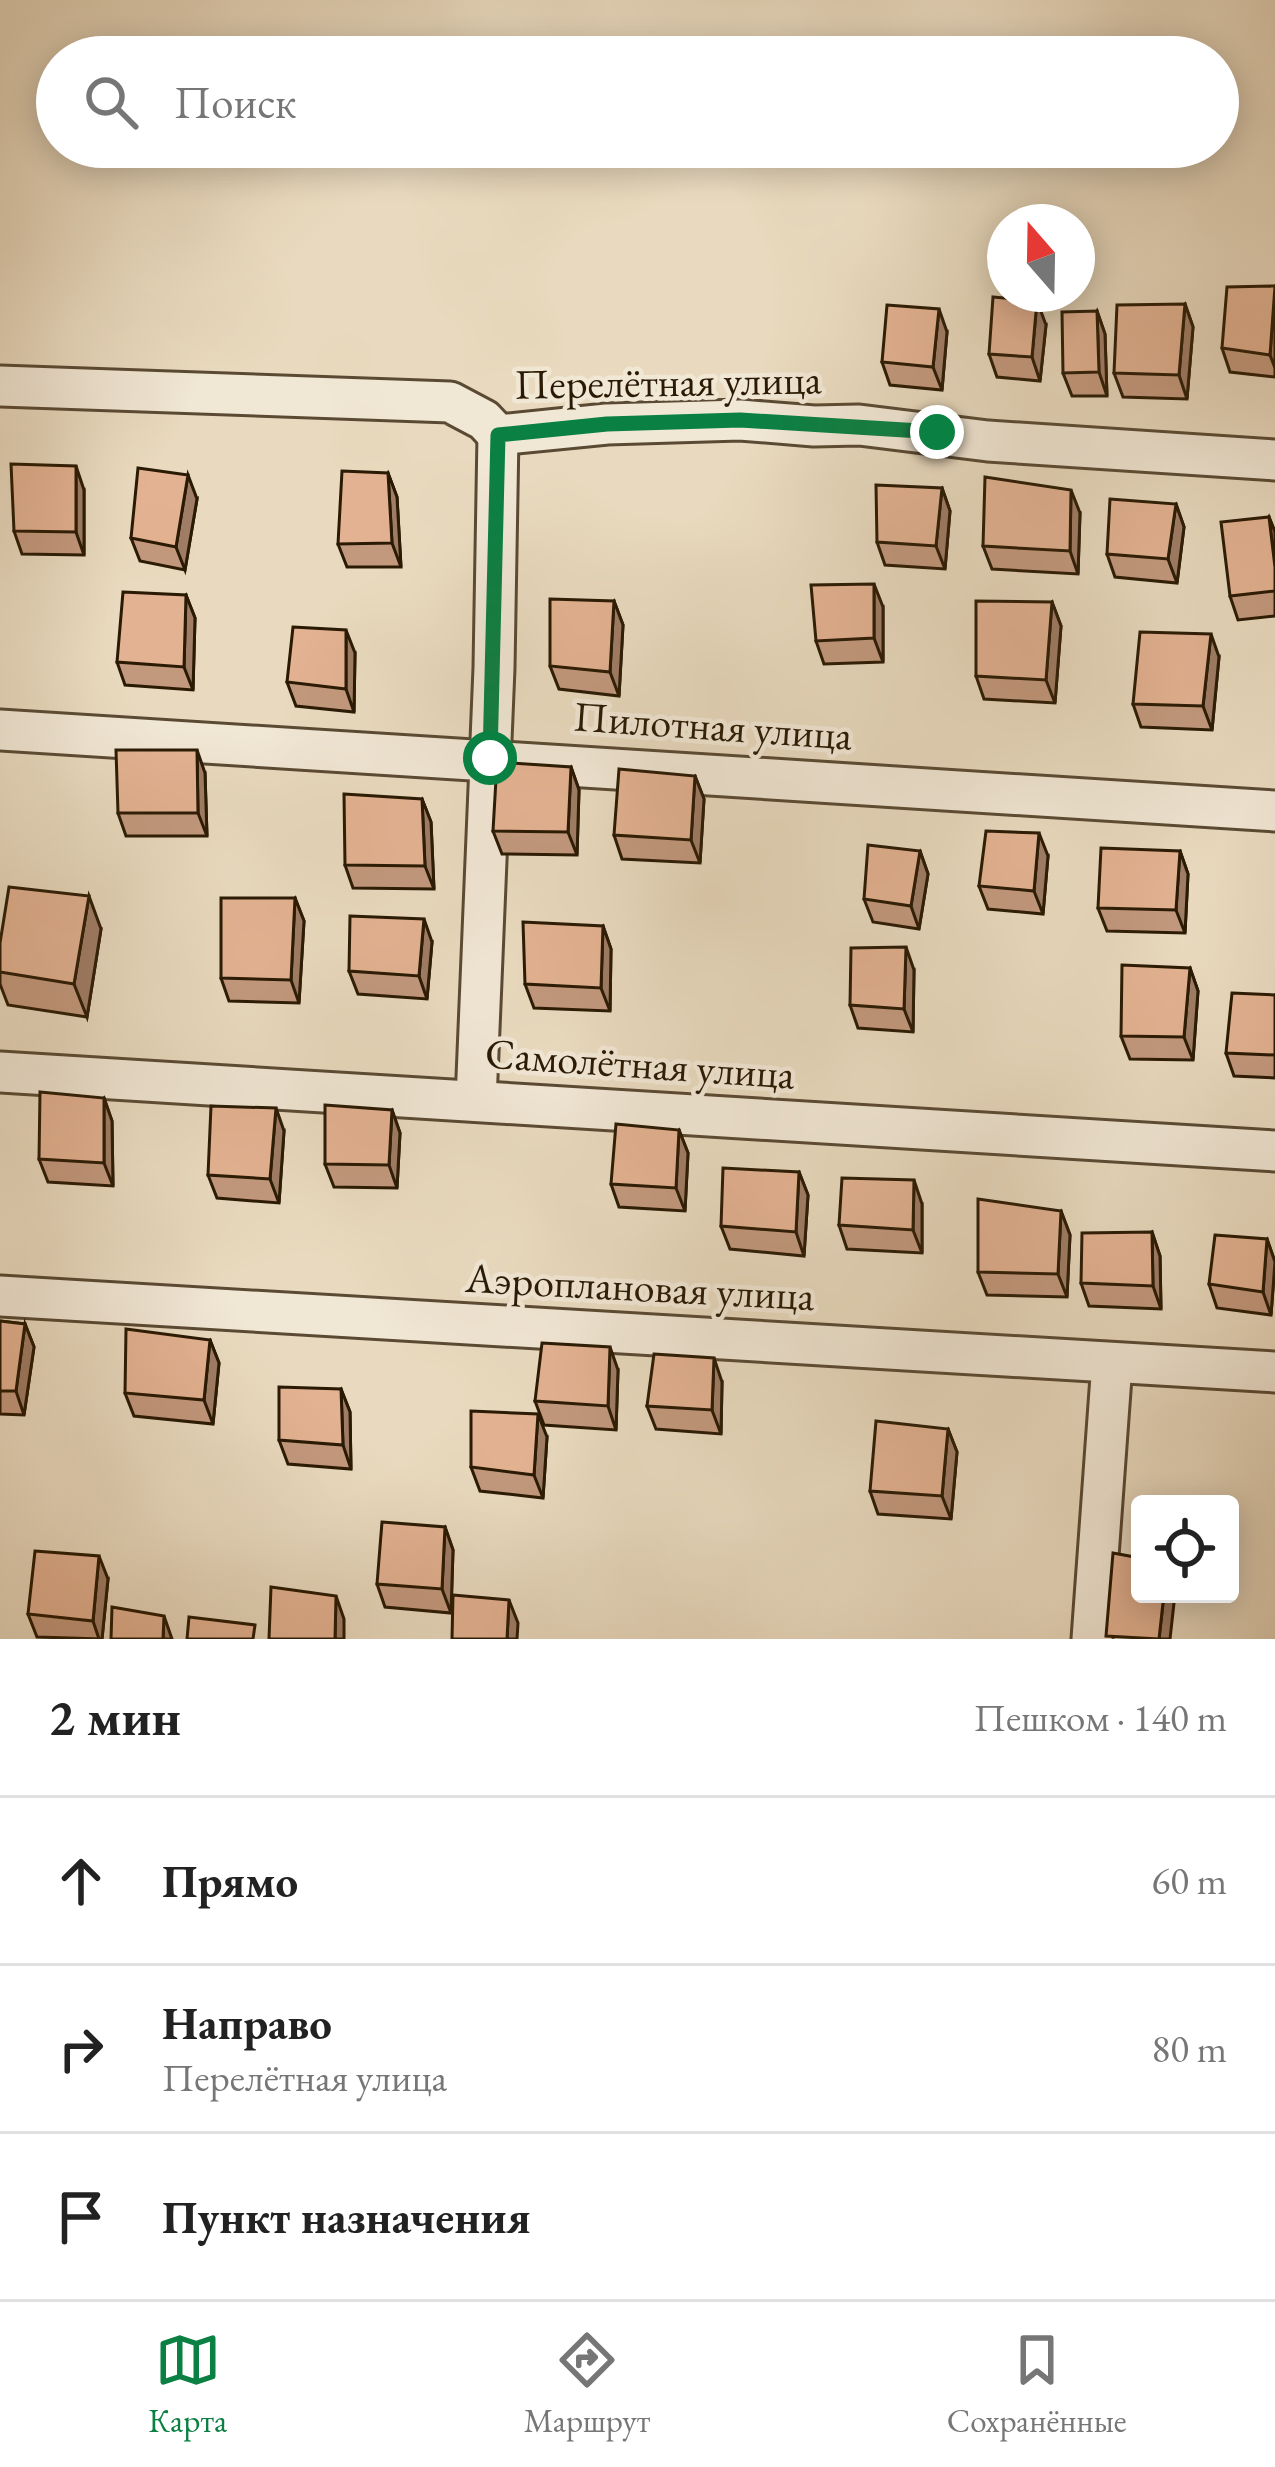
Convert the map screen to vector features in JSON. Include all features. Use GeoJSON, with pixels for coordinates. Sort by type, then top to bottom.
{"type":"FeatureCollection","features":[{"type":"Feature","properties":{"kind":"street","name":"Перелётная улица"},"geometry":{"type":"LineString","coordinates":[[0,386],[450,402],[484,420],[498,435],[607,424],[740,420],[916,429],[988,441],[1275,460]]}},
{"type":"Feature","properties":{"kind":"street"},"geometry":{"type":"LineString","coordinates":[[476,1101],[498,435]]}},
{"type":"Feature","properties":{"kind":"street","name":"Пилотная улица"},"geometry":{"type":"LineString","coordinates":[[0,730],[1275,811]]}},
{"type":"Feature","properties":{"kind":"street","name":"Самолётная улица"},"geometry":{"type":"LineString","coordinates":[[0,1072],[1275,1151]]}},
{"type":"Feature","properties":{"kind":"street","name":"Аэроплановая улица"},"geometry":{"type":"LineString","coordinates":[[0,1296],[1275,1372]]}},
{"type":"Feature","properties":{"kind":"street"},"geometry":{"type":"LineString","coordinates":[[1092,1639],[1112,1363]]}},
{"type":"Feature","properties":{"kind":"building"},"geometry":{"type":"Polygon","coordinates":[[[1275,286],[1270,355],[1222,348],[1227,287],[1275,286]]]}},
{"type":"Feature","properties":{"kind":"building"},"geometry":{"type":"Polygon","coordinates":[[[1185,304],[1179,375],[1114,373],[1117,305],[1185,304]]]}},
{"type":"Feature","properties":{"kind":"building"},"geometry":{"type":"Polygon","coordinates":[[[887,305],[939,309],[933,367],[882,362],[887,305]]]}},
{"type":"Feature","properties":{"kind":"building"},"geometry":{"type":"Polygon","coordinates":[[[1095,311],[1099,372],[1063,373],[1062,312],[1095,311]]]}},
{"type":"Feature","properties":{"kind":"building"},"geometry":{"type":"Polygon","coordinates":[[[992,312],[1036,312],[1032,357],[989,354],[992,312]]]}},
{"type":"Feature","properties":{"kind":"building"},"geometry":{"type":"Polygon","coordinates":[[[11,464],[76,466],[76,532],[14,531],[11,464]]]}},
{"type":"Feature","properties":{"kind":"building"},"geometry":{"type":"Polygon","coordinates":[[[138,468],[188,475],[176,547],[131,538],[138,468]]]}},
{"type":"Feature","properties":{"kind":"building"},"geometry":{"type":"Polygon","coordinates":[[[342,471],[388,473],[392,543],[338,544],[342,471]]]}},
{"type":"Feature","properties":{"kind":"building"},"geometry":{"type":"Polygon","coordinates":[[[985,477],[1071,490],[1070,551],[983,546],[985,477]]]}},
{"type":"Feature","properties":{"kind":"building"},"geometry":{"type":"Polygon","coordinates":[[[876,485],[942,488],[936,546],[877,542],[876,485]]]}},
{"type":"Feature","properties":{"kind":"building"},"geometry":{"type":"Polygon","coordinates":[[[1110,499],[1176,504],[1168,559],[1107,554],[1110,499]]]}},
{"type":"Feature","properties":{"kind":"building"},"geometry":{"type":"Polygon","coordinates":[[[1269,517],[1275,591],[1230,596],[1221,522],[1269,517]]]}},
{"type":"Feature","properties":{"kind":"building"},"geometry":{"type":"Polygon","coordinates":[[[874,584],[874,638],[816,641],[811,585],[874,584]]]}},
{"type":"Feature","properties":{"kind":"building"},"geometry":{"type":"Polygon","coordinates":[[[123,592],[186,595],[184,667],[117,662],[123,592]]]}},
{"type":"Feature","properties":{"kind":"building"},"geometry":{"type":"Polygon","coordinates":[[[550,599],[614,601],[610,672],[550,666],[550,599]]]}},
{"type":"Feature","properties":{"kind":"building"},"geometry":{"type":"Polygon","coordinates":[[[976,601],[1052,602],[1046,680],[976,676],[976,601]]]}},
{"type":"Feature","properties":{"kind":"building"},"geometry":{"type":"Polygon","coordinates":[[[293,627],[346,630],[346,689],[287,682],[293,627]]]}},
{"type":"Feature","properties":{"kind":"building"},"geometry":{"type":"Polygon","coordinates":[[[1140,632],[1211,634],[1203,706],[1133,704],[1140,632]]]}},
{"type":"Feature","properties":{"kind":"building"},"geometry":{"type":"Polygon","coordinates":[[[116,750],[197,750],[198,813],[118,813],[116,750]]]}},
{"type":"Feature","properties":{"kind":"building"},"geometry":{"type":"Polygon","coordinates":[[[497,762],[571,767],[568,832],[493,831],[497,762]]]}},
{"type":"Feature","properties":{"kind":"building"},"geometry":{"type":"Polygon","coordinates":[[[619,769],[695,776],[691,840],[614,835],[619,769]]]}},
{"type":"Feature","properties":{"kind":"building"},"geometry":{"type":"Polygon","coordinates":[[[344,794],[422,799],[425,866],[345,865],[344,794]]]}},
{"type":"Feature","properties":{"kind":"building"},"geometry":{"type":"Polygon","coordinates":[[[986,831],[1039,833],[1034,891],[979,886],[986,831]]]}},
{"type":"Feature","properties":{"kind":"building"},"geometry":{"type":"Polygon","coordinates":[[[868,845],[920,851],[911,906],[864,899],[868,845]]]}},
{"type":"Feature","properties":{"kind":"building"},"geometry":{"type":"Polygon","coordinates":[[[1101,848],[1180,851],[1176,910],[1098,908],[1101,848]]]}},
{"type":"Feature","properties":{"kind":"building"},"geometry":{"type":"Polygon","coordinates":[[[9,887],[89,896],[74,984],[0,972],[9,887]]]}},
{"type":"Feature","properties":{"kind":"building"},"geometry":{"type":"Polygon","coordinates":[[[221,898],[295,898],[291,980],[221,978],[221,898]]]}},
{"type":"Feature","properties":{"kind":"building"},"geometry":{"type":"Polygon","coordinates":[[[350,916],[424,919],[419,976],[349,971],[350,916]]]}},
{"type":"Feature","properties":{"kind":"building"},"geometry":{"type":"Polygon","coordinates":[[[523,922],[603,926],[601,988],[525,984],[523,922]]]}},
{"type":"Feature","properties":{"kind":"building"},"geometry":{"type":"Polygon","coordinates":[[[906,947],[904,1009],[850,1005],[851,948],[906,947]]]}},
{"type":"Feature","properties":{"kind":"building"},"geometry":{"type":"Polygon","coordinates":[[[1122,965],[1190,968],[1184,1037],[1121,1036],[1122,965]]]}},
{"type":"Feature","properties":{"kind":"building"},"geometry":{"type":"Polygon","coordinates":[[[1232,993],[1275,995],[1275,1055],[1226,1053],[1232,993]]]}},
{"type":"Feature","properties":{"kind":"building"},"geometry":{"type":"Polygon","coordinates":[[[40,1092],[104,1098],[104,1163],[39,1159],[40,1092]]]}},
{"type":"Feature","properties":{"kind":"building"},"geometry":{"type":"Polygon","coordinates":[[[325,1105],[392,1110],[389,1165],[325,1164],[325,1105]]]}},
{"type":"Feature","properties":{"kind":"building"},"geometry":{"type":"Polygon","coordinates":[[[211,1106],[276,1108],[270,1179],[208,1175],[211,1106]]]}},
{"type":"Feature","properties":{"kind":"building"},"geometry":{"type":"Polygon","coordinates":[[[616,1124],[679,1130],[676,1188],[611,1184],[616,1124]]]}},
{"type":"Feature","properties":{"kind":"building"},"geometry":{"type":"Polygon","coordinates":[[[723,1168],[799,1172],[796,1232],[721,1226],[723,1168]]]}},
{"type":"Feature","properties":{"kind":"building"},"geometry":{"type":"Polygon","coordinates":[[[842,1178],[914,1180],[913,1230],[839,1225],[842,1178]]]}},
{"type":"Feature","properties":{"kind":"building"},"geometry":{"type":"Polygon","coordinates":[[[978,1199],[1061,1211],[1058,1274],[978,1272],[978,1199]]]}},
{"type":"Feature","properties":{"kind":"building"},"geometry":{"type":"Polygon","coordinates":[[[1152,1232],[1153,1286],[1081,1283],[1082,1233],[1152,1232]]]}},
{"type":"Feature","properties":{"kind":"building"},"geometry":{"type":"Polygon","coordinates":[[[1215,1235],[1267,1239],[1263,1292],[1209,1284],[1215,1235]]]}},
{"type":"Feature","properties":{"kind":"building"},"geometry":{"type":"Polygon","coordinates":[[[0,1321],[25,1324],[16,1391],[0,1391],[0,1321]]]}},
{"type":"Feature","properties":{"kind":"building"},"geometry":{"type":"Polygon","coordinates":[[[126,1329],[210,1340],[204,1400],[125,1393],[126,1329]]]}},
{"type":"Feature","properties":{"kind":"building"},"geometry":{"type":"Polygon","coordinates":[[[542,1343],[610,1347],[608,1406],[535,1401],[542,1343]]]}},
{"type":"Feature","properties":{"kind":"building"},"geometry":{"type":"Polygon","coordinates":[[[654,1354],[714,1358],[712,1410],[647,1406],[654,1354]]]}},
{"type":"Feature","properties":{"kind":"building"},"geometry":{"type":"Polygon","coordinates":[[[279,1387],[341,1389],[343,1445],[279,1440],[279,1387]]]}},
{"type":"Feature","properties":{"kind":"building"},"geometry":{"type":"Polygon","coordinates":[[[471,1411],[538,1414],[534,1475],[471,1467],[471,1411]]]}},
{"type":"Feature","properties":{"kind":"building"},"geometry":{"type":"Polygon","coordinates":[[[876,1421],[948,1429],[942,1496],[870,1491],[876,1421]]]}},
{"type":"Feature","properties":{"kind":"building"},"geometry":{"type":"Polygon","coordinates":[[[382,1522],[445,1527],[442,1589],[377,1584],[382,1522]]]}},
{"type":"Feature","properties":{"kind":"building"},"geometry":{"type":"Polygon","coordinates":[[[35,1551],[99,1556],[93,1621],[28,1614],[35,1551]]]}},
{"type":"Feature","properties":{"kind":"building"},"geometry":{"type":"Polygon","coordinates":[[[1113,1553],[1131,1556],[1131,1603],[1163,1603],[1159,1639],[1106,1636],[1113,1553]]]}},
{"type":"Feature","properties":{"kind":"building"},"geometry":{"type":"Polygon","coordinates":[[[271,1587],[336,1596],[335,1639],[269,1639],[271,1587]]]}},
{"type":"Feature","properties":{"kind":"building"},"geometry":{"type":"Polygon","coordinates":[[[453,1595],[509,1600],[507,1639],[452,1639],[453,1595]]]}},
{"type":"Feature","properties":{"kind":"building"},"geometry":{"type":"Polygon","coordinates":[[[112,1607],[164,1616],[163,1639],[111,1639],[112,1607]]]}},
{"type":"Feature","properties":{"kind":"building"},"geometry":{"type":"Polygon","coordinates":[[[189,1617],[255,1625],[253,1639],[187,1639],[189,1617]]]}},
{"type":"Feature","properties":{"kind":"route"},"geometry":{"type":"LineString","coordinates":[[490,758],[498,435],[607,424],[740,420],[937,432]]}}]}
